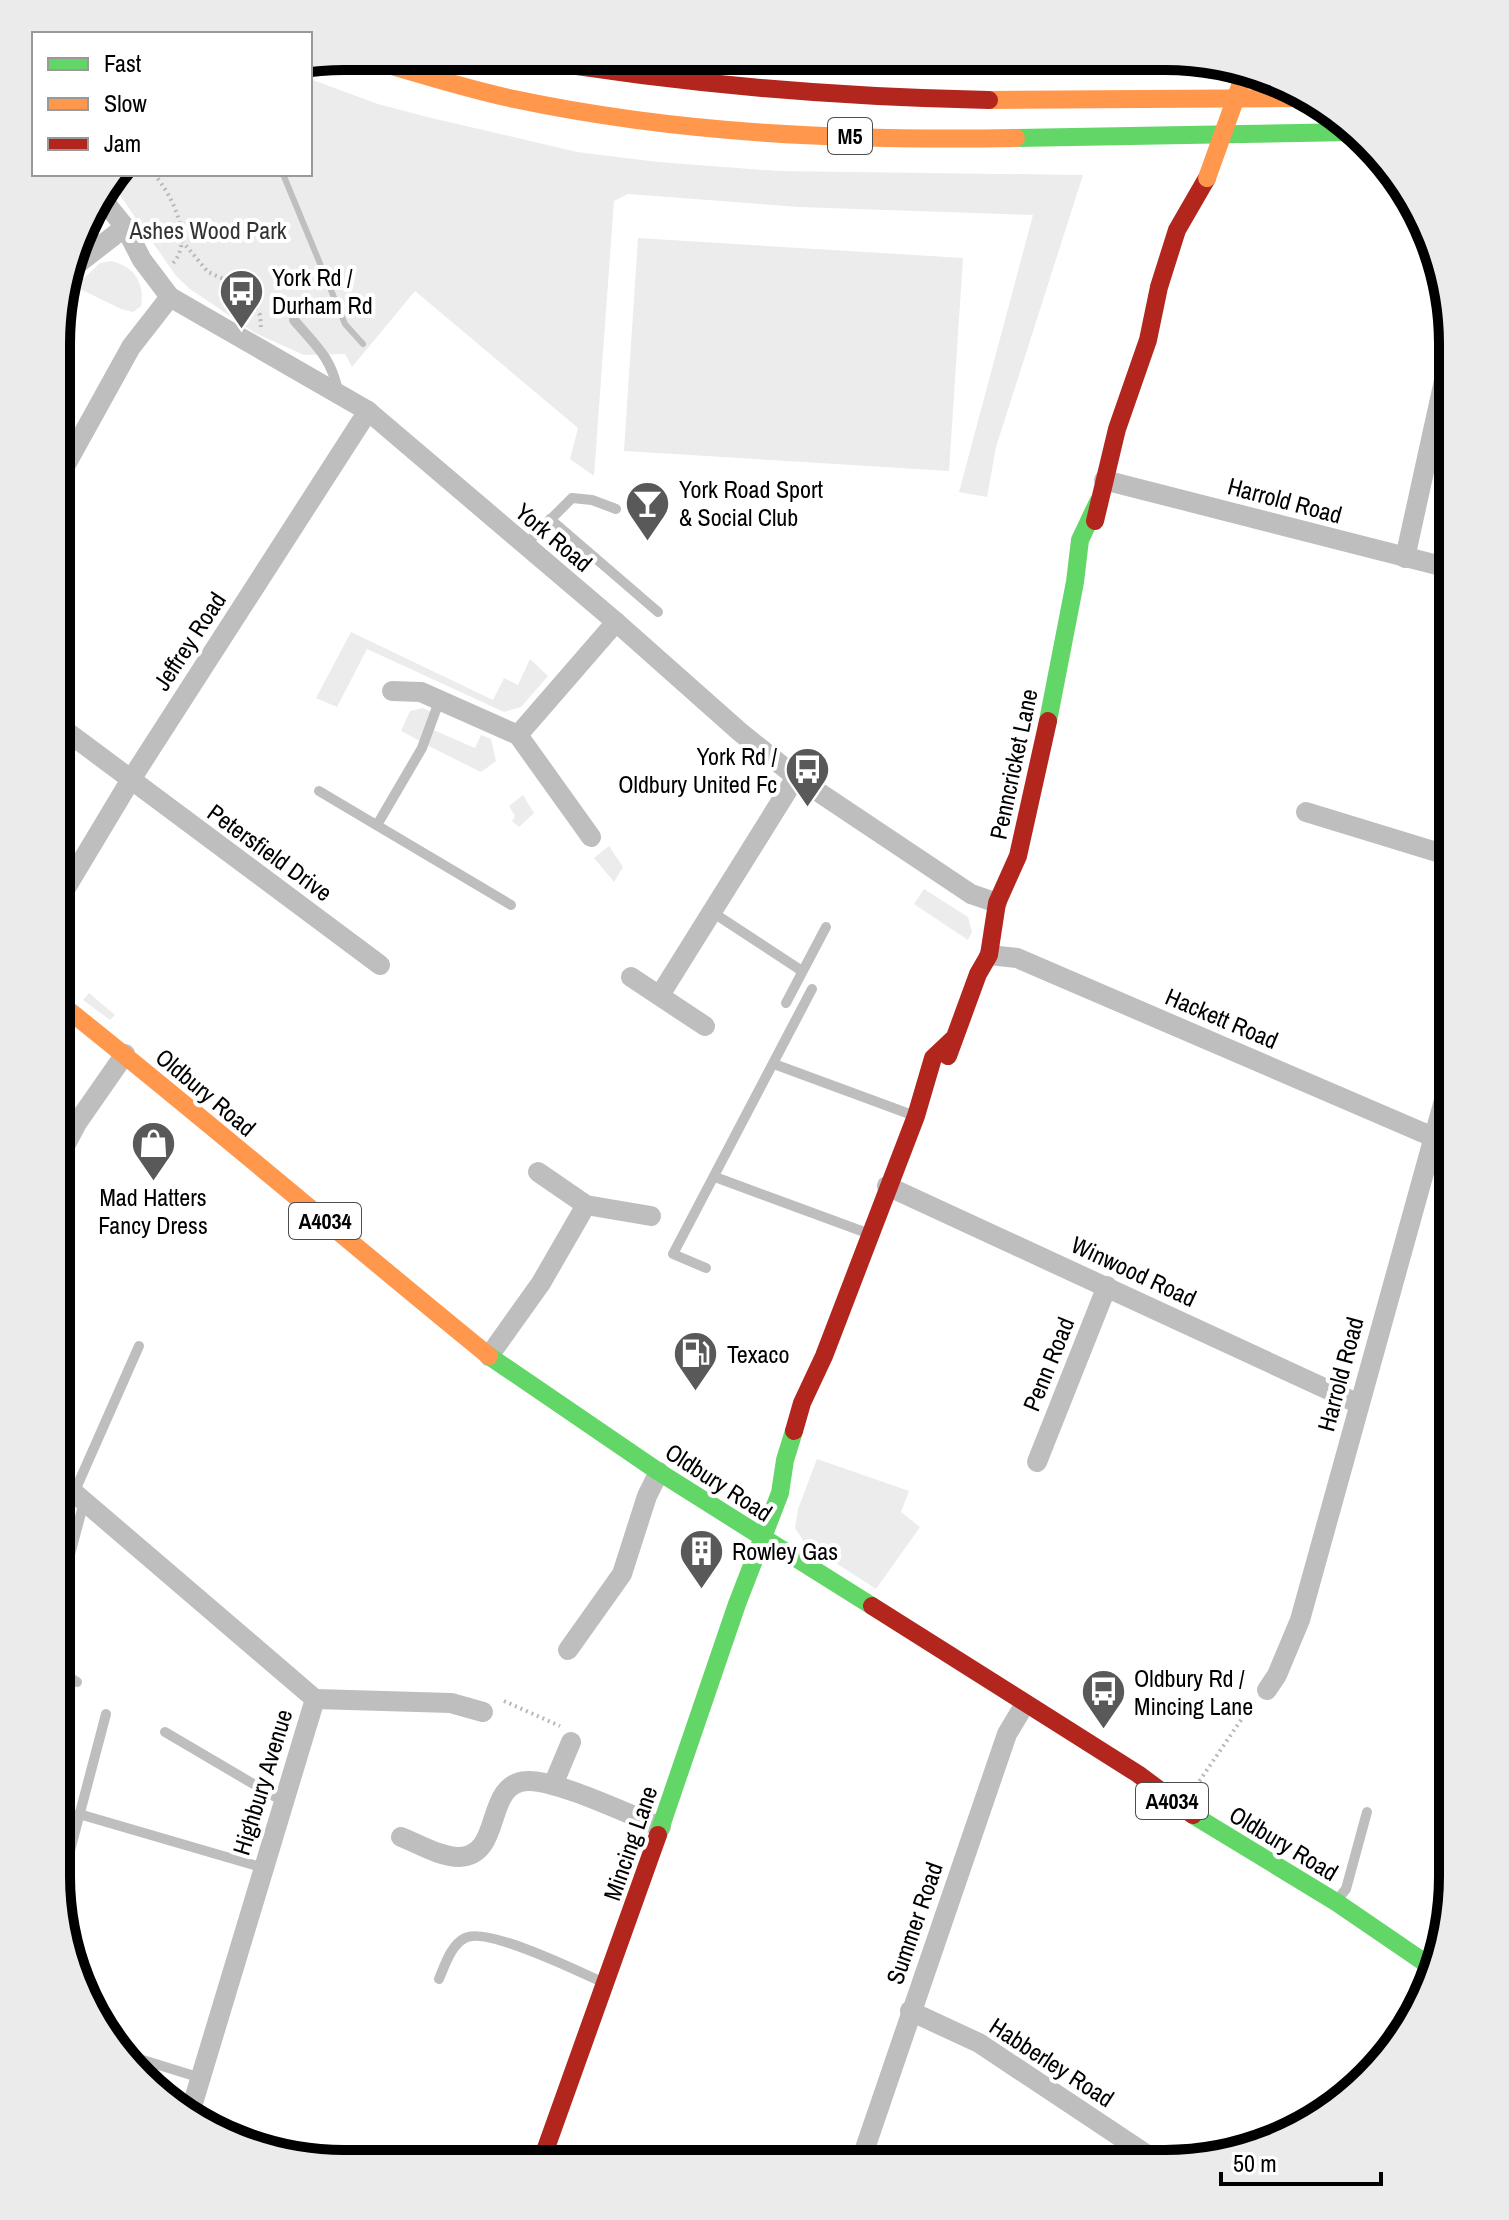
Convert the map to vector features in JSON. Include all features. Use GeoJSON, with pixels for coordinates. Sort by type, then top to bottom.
{"type":"FeatureCollection","features":[{"type":"Feature","properties":{"kind":"main road","name":"M5"},"geometry":{"type":"LineString","coordinates":[[410,71],[513,99],[638,121],[746,133],[952,139],[1338,132]]}},
{"type":"Feature","properties":{"kind":"main road","name":"M5"},"geometry":{"type":"LineString","coordinates":[[599,71],[713,86],[1042,103],[1285,98]]}},
{"type":"Feature","properties":{"kind":"main road","name":"Penncricket Lane"},"geometry":{"type":"LineString","coordinates":[[762,1538],[780,1493],[790,1482],[811,1424],[824,1356],[887,1186],[916,1116],[943,1075],[952,1040],[978,974],[989,955],[997,903],[1018,856],[1029,815],[1075,582],[1080,540],[1098,502],[1117,429],[1148,340],[1159,287],[1177,230],[1207,178],[1242,81]]}},
{"type":"Feature","properties":{"kind":"main road","name":"Oldbury Road"},"geometry":{"type":"LineString","coordinates":[[70,1011],[489,1356],[659,1472],[1138,1774],[1181,1808],[1336,1902],[1424,1962]]}},
{"type":"Feature","properties":{"kind":"main road","name":"Mincing Lane"},"geometry":{"type":"LineString","coordinates":[[545,2150],[762,1538]]}},
{"type":"Feature","properties":{"kind":"street","name":"York Road"},"geometry":{"type":"LineString","coordinates":[[108,206],[170,297],[368,411],[616,622],[735,729],[796,777],[971,894],[997,903]]}},
{"type":"Feature","properties":{"kind":"street"},"geometry":{"type":"LineString","coordinates":[[84,259],[125,227]]}},
{"type":"Feature","properties":{"kind":"street"},"geometry":{"type":"LineString","coordinates":[[70,457],[131,347],[170,297]]}},
{"type":"Feature","properties":{"kind":"street"},"geometry":{"type":"LineString","coordinates":[[1405,558],[1439,404]]}},
{"type":"Feature","properties":{"kind":"street","name":"Jeffrey Road"},"geometry":{"type":"LineString","coordinates":[[70,881],[130,781],[368,411]]}},
{"type":"Feature","properties":{"kind":"street","name":"Harrold Road"},"geometry":{"type":"LineString","coordinates":[[1104,480],[1439,566]]}},
{"type":"Feature","properties":{"kind":"street"},"geometry":{"type":"LineString","coordinates":[[518,735],[616,622]]}},
{"type":"Feature","properties":{"kind":"street"},"geometry":{"type":"LineString","coordinates":[[392,691],[411,689],[440,699],[518,735],[591,837]]}},
{"type":"Feature","properties":{"kind":"street","name":"Petersfield Drive"},"geometry":{"type":"LineString","coordinates":[[70,734],[380,965]]}},
{"type":"Feature","properties":{"kind":"street"},"geometry":{"type":"LineString","coordinates":[[660,995],[796,777]]}},
{"type":"Feature","properties":{"kind":"street"},"geometry":{"type":"LineString","coordinates":[[1306,812],[1439,853]]}},
{"type":"Feature","properties":{"kind":"street","name":"Hackett Road"},"geometry":{"type":"LineString","coordinates":[[989,955],[1017,958],[1433,1137]]}},
{"type":"Feature","properties":{"kind":"street"},"geometry":{"type":"LineString","coordinates":[[631,977],[705,1026]]}},
{"type":"Feature","properties":{"kind":"street"},"geometry":{"type":"LineString","coordinates":[[70,1136],[125,1054]]}},
{"type":"Feature","properties":{"kind":"street","name":"Harrold Road"},"geometry":{"type":"LineString","coordinates":[[1267,1690],[1277,1675],[1300,1620],[1439,1118]]}},
{"type":"Feature","properties":{"kind":"street"},"geometry":{"type":"LineString","coordinates":[[538,1172],[586,1205],[651,1216]]}},
{"type":"Feature","properties":{"kind":"street","name":"Winwood Road"},"geometry":{"type":"LineString","coordinates":[[887,1186],[1359,1404]]}},
{"type":"Feature","properties":{"kind":"street"},"geometry":{"type":"LineString","coordinates":[[489,1356],[541,1283],[586,1205]]}},
{"type":"Feature","properties":{"kind":"street","name":"Penn Road"},"geometry":{"type":"LineString","coordinates":[[1037,1462],[1107,1286]]}},
{"type":"Feature","properties":{"kind":"street"},"geometry":{"type":"LineString","coordinates":[[568,1650],[622,1574],[647,1496],[659,1472]]}},
{"type":"Feature","properties":{"kind":"street","name":"Highbury Avenue"},"geometry":{"type":"LineString","coordinates":[[70,1489],[315,1699],[193,2104]]}},
{"type":"Feature","properties":{"kind":"street"},"geometry":{"type":"LineString","coordinates":[[315,1699],[451,1703],[483,1712]]}},
{"type":"Feature","properties":{"kind":"street","name":"Summer Road"},"geometry":{"type":"LineString","coordinates":[[864,2150],[1007,1734],[1025,1704]]}},
{"type":"Feature","properties":{"kind":"street"},"geometry":{"type":"LineString","coordinates":[[553,1785],[565,1741]]}},
{"type":"Feature","properties":{"kind":"street"},"geometry":{"type":"LineString","coordinates":[[401,1837],[457,1857],[474,1855],[484,1846],[504,1792],[516,1783],[529,1781],[553,1785],[661,1827]]}},
{"type":"Feature","properties":{"kind":"street","name":"Habberley Road"},"geometry":{"type":"LineString","coordinates":[[910,2011],[979,2043],[1140,2150]]}},
{"type":"Feature","properties":{"kind":"lane"},"geometry":{"type":"LineString","coordinates":[[294,320],[334,369],[339,394]]}},
{"type":"Feature","properties":{"kind":"lane"},"geometry":{"type":"LineString","coordinates":[[524,546],[572,498],[592,500],[616,509]]}},
{"type":"Feature","properties":{"kind":"lane"},"geometry":{"type":"LineString","coordinates":[[550,519],[658,612]]}},
{"type":"Feature","properties":{"kind":"lane"},"geometry":{"type":"LineString","coordinates":[[377,825],[422,748],[440,699]]}},
{"type":"Feature","properties":{"kind":"lane"},"geometry":{"type":"LineString","coordinates":[[319,791],[511,905]]}},
{"type":"Feature","properties":{"kind":"lane"},"geometry":{"type":"LineString","coordinates":[[712,912],[802,971]]}},
{"type":"Feature","properties":{"kind":"lane"},"geometry":{"type":"LineString","coordinates":[[786,1003],[826,927]]}},
{"type":"Feature","properties":{"kind":"lane"},"geometry":{"type":"LineString","coordinates":[[706,1268],[673,1254],[812,989]]}},
{"type":"Feature","properties":{"kind":"lane"},"geometry":{"type":"LineString","coordinates":[[774,1064],[916,1116]]}},
{"type":"Feature","properties":{"kind":"lane"},"geometry":{"type":"LineString","coordinates":[[715,1177],[870,1234]]}},
{"type":"Feature","properties":{"kind":"lane"},"geometry":{"type":"LineString","coordinates":[[70,1545],[79,1497],[139,1346]]}},
{"type":"Feature","properties":{"kind":"lane"},"geometry":{"type":"LineString","coordinates":[[70,1678],[77,1682]]}},
{"type":"Feature","properties":{"kind":"lane"},"geometry":{"type":"LineString","coordinates":[[70,1849],[106,1714]]}},
{"type":"Feature","properties":{"kind":"lane"},"geometry":{"type":"LineString","coordinates":[[165,1732],[284,1802]]}},
{"type":"Feature","properties":{"kind":"lane"},"geometry":{"type":"LineString","coordinates":[[1336,1902],[1346,1889],[1367,1812]]}},
{"type":"Feature","properties":{"kind":"lane"},"geometry":{"type":"LineString","coordinates":[[79,1814],[264,1868]]}},
{"type":"Feature","properties":{"kind":"lane"},"geometry":{"type":"LineString","coordinates":[[439,1979],[454,1947],[466,1937],[480,1936],[525,1949],[605,1984]]}},
{"type":"Feature","properties":{"kind":"lane"},"geometry":{"type":"LineString","coordinates":[[141,2059],[201,2078]]}},
{"type":"Feature","properties":{"kind":"path"},"geometry":{"type":"LineString","coordinates":[[156,176],[164,186],[179,220],[182,241],[175,262]]}},
{"type":"Feature","properties":{"kind":"path"},"geometry":{"type":"LineString","coordinates":[[182,241],[208,272],[235,284],[260,315],[262,339]]}},
{"type":"Feature","properties":{"kind":"path"},"geometry":{"type":"LineString","coordinates":[[1181,1808],[1250,1704],[1267,1690]]}},
{"type":"Feature","properties":{"kind":"path"},"geometry":{"type":"LineString","coordinates":[[504,1701],[560,1726],[565,1741]]}},
{"type":"Feature","properties":{"kind":"green space","name":"Ashes Wood Park"},"geometry":{"type":"Polygon","coordinates":[[[312,80],[378,104],[577,152],[779,171],[1083,175],[996,447],[987,497],[959,492],[1033,215],[799,207],[628,194],[614,201],[594,476],[570,459],[578,428],[415,291],[352,367],[345,354],[304,355],[255,333],[176,276],[117,191],[128,176],[312,176],[312,80]]]}},
{"type":"Feature","properties":{"kind":"green space"},"geometry":{"type":"Polygon","coordinates":[[[638,238],[963,258],[949,471],[624,451],[638,238]]]}},
{"type":"Feature","properties":{"kind":"green space"},"geometry":{"type":"Polygon","coordinates":[[[111,261],[132,271],[139,283],[141,306],[133,312],[80,289],[78,284],[100,263],[111,261]]]}},
{"type":"Feature","properties":{"kind":"green space"},"geometry":{"type":"Polygon","coordinates":[[[351,632],[493,700],[504,678],[518,685],[530,659],[548,676],[521,707],[504,712],[367,649],[337,707],[316,698],[351,632]]]}},
{"type":"Feature","properties":{"kind":"green space"},"geometry":{"type":"Polygon","coordinates":[[[423,708],[431,712],[420,741],[401,731],[410,711],[423,708]]]}},
{"type":"Feature","properties":{"kind":"green space"},"geometry":{"type":"Polygon","coordinates":[[[431,729],[475,748],[481,735],[491,739],[496,761],[481,772],[427,745],[431,729]]]}},
{"type":"Feature","properties":{"kind":"green space"},"geometry":{"type":"Polygon","coordinates":[[[523,795],[534,813],[519,827],[512,821],[515,816],[509,806],[523,795]]]}},
{"type":"Feature","properties":{"kind":"green space"},"geometry":{"type":"Polygon","coordinates":[[[609,846],[623,867],[614,882],[594,858],[609,846]]]}},
{"type":"Feature","properties":{"kind":"green space"},"geometry":{"type":"Polygon","coordinates":[[[924,889],[968,917],[972,932],[968,940],[914,904],[924,889]]]}},
{"type":"Feature","properties":{"kind":"green space"},"geometry":{"type":"Polygon","coordinates":[[[89,993],[115,1015],[110,1020],[83,1000],[89,993]]]}},
{"type":"Feature","properties":{"kind":"green space"},"geometry":{"type":"Polygon","coordinates":[[[218,1097],[238,1113],[232,1120],[213,1104],[218,1097]]]}},
{"type":"Feature","properties":{"kind":"green space"},"geometry":{"type":"Polygon","coordinates":[[[817,1459],[909,1491],[901,1512],[920,1527],[876,1589],[805,1543],[795,1528],[798,1509],[817,1459]]]}},
{"type":"Feature","properties":{"kind":"waterway"},"geometry":{"type":"LineString","coordinates":[[284,176],[345,324],[363,344]]}},
{"type":"Feature","properties":{"kind":"traffic: fast"},"geometry":{"type":"LineString","coordinates":[[1016,138],[1338,132]]}},
{"type":"Feature","properties":{"kind":"traffic: fast"},"geometry":{"type":"LineString","coordinates":[[1048,721],[1080,540],[1098,502]]}},
{"type":"Feature","properties":{"kind":"traffic: fast"},"geometry":{"type":"LineString","coordinates":[[489,1356],[659,1472],[872,1606]]}},
{"type":"Feature","properties":{"kind":"traffic: fast"},"geometry":{"type":"LineString","coordinates":[[658,1835],[737,1604],[780,1493],[794,1431]]}},
{"type":"Feature","properties":{"kind":"traffic: fast"},"geometry":{"type":"LineString","coordinates":[[1193,1815],[1336,1902],[1424,1962]]}},
{"type":"Feature","properties":{"kind":"traffic: slow"},"geometry":{"type":"LineString","coordinates":[[409,71],[494,95],[576,111],[701,128],[827,136],[1016,138]]}},
{"type":"Feature","properties":{"kind":"traffic: slow"},"geometry":{"type":"LineString","coordinates":[[1207,178],[1242,81]]}},
{"type":"Feature","properties":{"kind":"traffic: slow"},"geometry":{"type":"LineString","coordinates":[[989,100],[1284,98]]}},
{"type":"Feature","properties":{"kind":"traffic: slow"},"geometry":{"type":"LineString","coordinates":[[70,1011],[489,1356]]}},
{"type":"Feature","properties":{"kind":"traffic: jam"},"geometry":{"type":"LineString","coordinates":[[609,71],[753,88],[989,100]]}},
{"type":"Feature","properties":{"kind":"traffic: jam"},"geometry":{"type":"LineString","coordinates":[[1095,521],[1117,429],[1148,340],[1159,287],[1177,230],[1207,178]]}},
{"type":"Feature","properties":{"kind":"traffic: jam"},"geometry":{"type":"LineString","coordinates":[[948,1056],[978,974],[989,955],[997,903],[1018,856],[1048,721]]}},
{"type":"Feature","properties":{"kind":"traffic: jam"},"geometry":{"type":"LineString","coordinates":[[794,1431],[802,1403],[824,1356],[916,1116],[933,1058],[952,1040]]}},
{"type":"Feature","properties":{"kind":"traffic: jam"},"geometry":{"type":"LineString","coordinates":[[872,1606],[1138,1774],[1193,1815]]}},
{"type":"Feature","properties":{"kind":"traffic: jam"},"geometry":{"type":"LineString","coordinates":[[545,2150],[658,1835]]}},
{"type":"Feature","properties":{"kind":"place","name":"York Rd / Durham Rd"},"geometry":{"type":"Point","coordinates":[241,330]}},
{"type":"Feature","properties":{"kind":"place","name":"York Road Sport & Social Club"},"geometry":{"type":"Point","coordinates":[648,542]}},
{"type":"Feature","properties":{"kind":"place","name":"York Rd / Oldbury United Fc"},"geometry":{"type":"Point","coordinates":[808,809]}},
{"type":"Feature","properties":{"kind":"place","name":"Mad Hatters Fancy Dress"},"geometry":{"type":"Point","coordinates":[153,1182]}},
{"type":"Feature","properties":{"kind":"place","name":"Texaco"},"geometry":{"type":"Point","coordinates":[696,1393]}},
{"type":"Feature","properties":{"kind":"place","name":"Rowley Gas"},"geometry":{"type":"Point","coordinates":[701,1590]}},
{"type":"Feature","properties":{"kind":"place","name":"Oldbury Rd / Mincing Lane"},"geometry":{"type":"Point","coordinates":[1103,1731]}}]}
